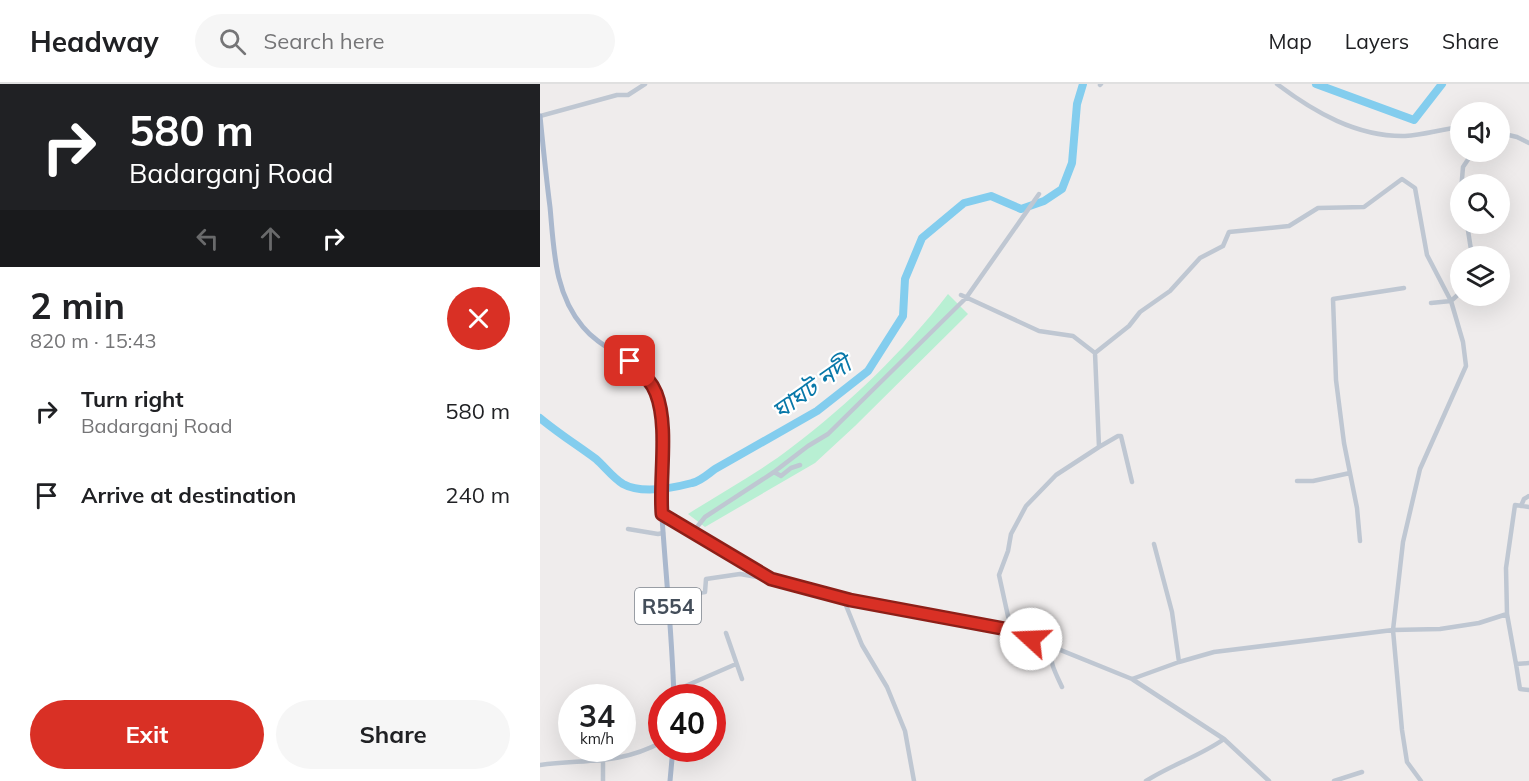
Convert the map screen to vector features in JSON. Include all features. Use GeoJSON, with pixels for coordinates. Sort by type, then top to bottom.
{"type":"FeatureCollection","features":[{"type":"Feature","properties":{"kind":"main road"},"geometry":{"type":"LineString","coordinates":[[540,116],[556,262],[562,291],[570,310],[584,329],[630,361],[647,378],[656,392],[661,410],[662,514]]}},
{"type":"Feature","properties":{"kind":"main road","name":"R554"},"geometry":{"type":"LineString","coordinates":[[662,514],[673,684]]}},
{"type":"Feature","properties":{"kind":"main road"},"geometry":{"type":"LineString","coordinates":[[670,781],[672,762]]}},
{"type":"Feature","properties":{"kind":"street"},"geometry":{"type":"LineString","coordinates":[[540,116],[617,95],[628,95],[645,84]]}},
{"type":"Feature","properties":{"kind":"street"},"geometry":{"type":"LineString","coordinates":[[1277,84],[1317,112],[1352,127],[1405,136],[1450,129]]}},
{"type":"Feature","properties":{"kind":"street"},"geometry":{"type":"LineString","coordinates":[[1510,136],[1529,143]]}},
{"type":"Feature","properties":{"kind":"street"},"geometry":{"type":"LineString","coordinates":[[1095,353],[1129,326],[1140,312],[1170,291],[1200,258],[1223,246],[1229,232],[1289,226],[1318,208],[1364,207],[1402,179],[1415,189],[1427,255],[1450,299]]}},
{"type":"Feature","properties":{"kind":"street"},"geometry":{"type":"LineString","coordinates":[[693,532],[705,517],[828,434],[963,296],[1039,194]]}},
{"type":"Feature","properties":{"kind":"street"},"geometry":{"type":"LineString","coordinates":[[1360,541],[1357,508],[1344,443],[1336,380],[1333,299],[1404,288]]}},
{"type":"Feature","properties":{"kind":"street"},"geometry":{"type":"LineString","coordinates":[[963,296],[1039,331],[1073,336],[1095,353],[1100,447]]}},
{"type":"Feature","properties":{"kind":"street"},"geometry":{"type":"LineString","coordinates":[[1431,303],[1450,301]]}},
{"type":"Feature","properties":{"kind":"street"},"geometry":{"type":"LineString","coordinates":[[1422,781],[1407,762],[1401,730],[1393,630],[1403,542],[1420,469],[1466,366],[1463,342],[1452,306]]}},
{"type":"Feature","properties":{"kind":"street"},"geometry":{"type":"LineString","coordinates":[[1011,630],[999,575],[1008,551],[1011,534],[1026,506],[1056,475],[1118,436],[1121,436],[1132,482]]}},
{"type":"Feature","properties":{"kind":"street"},"geometry":{"type":"LineString","coordinates":[[774,472],[781,476],[791,468],[800,465]]}},
{"type":"Feature","properties":{"kind":"street"},"geometry":{"type":"LineString","coordinates":[[1297,481],[1313,481],[1350,473]]}},
{"type":"Feature","properties":{"kind":"street"},"geometry":{"type":"LineString","coordinates":[[1521,506],[1524,499],[1529,496]]}},
{"type":"Feature","properties":{"kind":"street"},"geometry":{"type":"LineString","coordinates":[[1529,507],[1515,505],[1506,568],[1508,614],[1520,689],[1529,690]]}},
{"type":"Feature","properties":{"kind":"street"},"geometry":{"type":"LineString","coordinates":[[662,514],[771,579]]}},
{"type":"Feature","properties":{"kind":"street"},"geometry":{"type":"LineString","coordinates":[[628,529],[663,533]]}},
{"type":"Feature","properties":{"kind":"street"},"geometry":{"type":"LineString","coordinates":[[1154,544],[1172,612],[1179,662]]}},
{"type":"Feature","properties":{"kind":"street"},"geometry":{"type":"LineString","coordinates":[[668,598],[705,592],[706,579],[740,574],[771,579],[843,598],[1011,630],[1132,679],[1224,739],[1269,781]]}},
{"type":"Feature","properties":{"kind":"street"},"geometry":{"type":"LineString","coordinates":[[843,598],[862,645],[887,687],[905,731],[914,781]]}},
{"type":"Feature","properties":{"kind":"street"},"geometry":{"type":"LineString","coordinates":[[1132,679],[1214,652],[1393,630],[1440,629],[1479,623],[1508,614]]}},
{"type":"Feature","properties":{"kind":"street"},"geometry":{"type":"LineString","coordinates":[[726,633],[742,679]]}},
{"type":"Feature","properties":{"kind":"street"},"geometry":{"type":"LineString","coordinates":[[1051,648],[1052,666],[1062,687]]}},
{"type":"Feature","properties":{"kind":"street"},"geometry":{"type":"LineString","coordinates":[[1516,664],[1529,663]]}},
{"type":"Feature","properties":{"kind":"street"},"geometry":{"type":"LineString","coordinates":[[694,684],[735,664]]}},
{"type":"Feature","properties":{"kind":"street"},"geometry":{"type":"LineString","coordinates":[[1146,781],[1210,749],[1224,739]]}},
{"type":"Feature","properties":{"kind":"street"},"geometry":{"type":"LineString","coordinates":[[540,765],[587,762]]}},
{"type":"Feature","properties":{"kind":"street"},"geometry":{"type":"LineString","coordinates":[[603,762],[603,781]]}},
{"type":"Feature","properties":{"kind":"street"},"geometry":{"type":"LineString","coordinates":[[1334,781],[1362,772]]}},
{"type":"Feature","properties":{"kind":"green space"},"geometry":{"type":"Polygon","coordinates":[[[948,294],[968,314],[815,463],[705,527],[688,514],[780,456],[835,413],[895,356],[948,294]]]}},
{"type":"Feature","properties":{"kind":"waterway","name":"ঘাঘট নদী"},"geometry":{"type":"LineString","coordinates":[[540,418],[596,459],[623,484],[639,489],[657,489],[698,481],[817,411],[868,371],[903,316],[905,279],[922,238],[964,203],[991,196],[1021,209],[1044,201],[1062,189],[1072,163],[1077,104],[1083,84]]}},
{"type":"Feature","properties":{"kind":"waterway","name":"ঘাঘট নদী"},"geometry":{"type":"LineString","coordinates":[[1316,84],[1414,120],[1442,84]]}},
{"type":"Feature","properties":{"kind":"route"},"geometry":{"type":"LineString","coordinates":[[630,361],[647,378],[656,392],[661,410],[662,514],[771,579],[850,600],[1011,630],[1031,639]]}}]}
